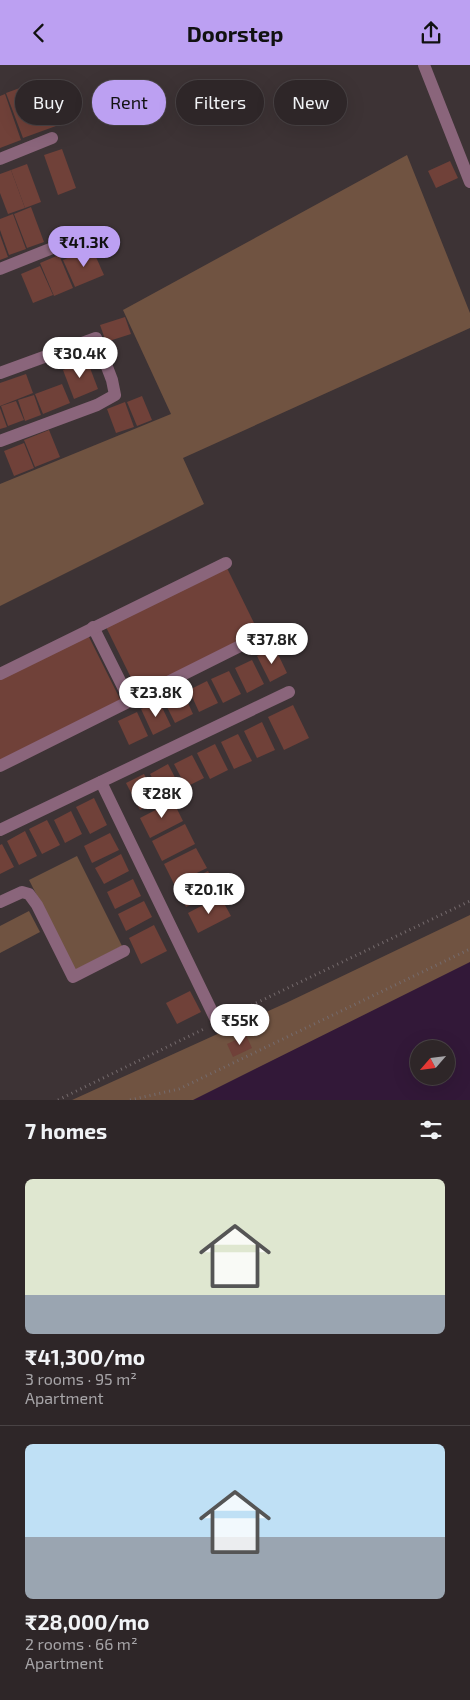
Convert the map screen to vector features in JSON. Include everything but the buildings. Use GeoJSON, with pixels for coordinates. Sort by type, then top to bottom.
{"type":"FeatureCollection","features":[{"type":"Feature","properties":{"kind":"street"},"geometry":{"type":"LineString","coordinates":[[424,65],[470,182]]}},
{"type":"Feature","properties":{"kind":"street"},"geometry":{"type":"LineString","coordinates":[[0,159],[52,138]]}},
{"type":"Feature","properties":{"kind":"street"},"geometry":{"type":"LineString","coordinates":[[0,269],[85,235]]}},
{"type":"Feature","properties":{"kind":"street"},"geometry":{"type":"LineString","coordinates":[[0,373],[96,338],[115,395],[97,405],[0,441]]}},
{"type":"Feature","properties":{"kind":"street"},"geometry":{"type":"LineString","coordinates":[[0,674],[226,563]]}},
{"type":"Feature","properties":{"kind":"street"},"geometry":{"type":"LineString","coordinates":[[93,627],[130,701]]}},
{"type":"Feature","properties":{"kind":"street"},"geometry":{"type":"LineString","coordinates":[[0,766],[266,633]]}},
{"type":"Feature","properties":{"kind":"street"},"geometry":{"type":"LineString","coordinates":[[0,830],[289,692]]}},
{"type":"Feature","properties":{"kind":"street"},"geometry":{"type":"LineString","coordinates":[[101,782],[217,1022]]}},
{"type":"Feature","properties":{"kind":"street"},"geometry":{"type":"LineString","coordinates":[[0,902],[22,892],[29,894],[37,905],[73,977],[124,951]]}},
{"type":"Feature","properties":{"kind":"path"},"geometry":{"type":"LineString","coordinates":[[58,1100],[470,901]]}},
{"type":"Feature","properties":{"kind":"path"},"geometry":{"type":"LineString","coordinates":[[130,1100],[178,1089],[470,949]]}},
{"type":"Feature","properties":{"kind":"shaded area"},"geometry":{"type":"Polygon","coordinates":[[[407,155],[470,313],[470,328],[183,458],[204,504],[0,606],[0,484],[171,414],[123,310],[407,155]]]}},
{"type":"Feature","properties":{"kind":"shaded area"},"geometry":{"type":"Polygon","coordinates":[[[77,856],[122,946],[75,970],[29,880],[77,856]]]}},
{"type":"Feature","properties":{"kind":"shaded area"},"geometry":{"type":"Polygon","coordinates":[[[29,911],[40,932],[0,953],[0,926],[29,911]]]}},
{"type":"Feature","properties":{"kind":"shaded area"},"geometry":{"type":"Polygon","coordinates":[[[470,915],[470,1100],[72,1100],[286,1003],[470,915]]]}},
{"type":"Feature","properties":{"kind":"shaded area"},"geometry":{"type":"Polygon","coordinates":[[[470,962],[470,1100],[193,1100],[470,962]]]}}]}
